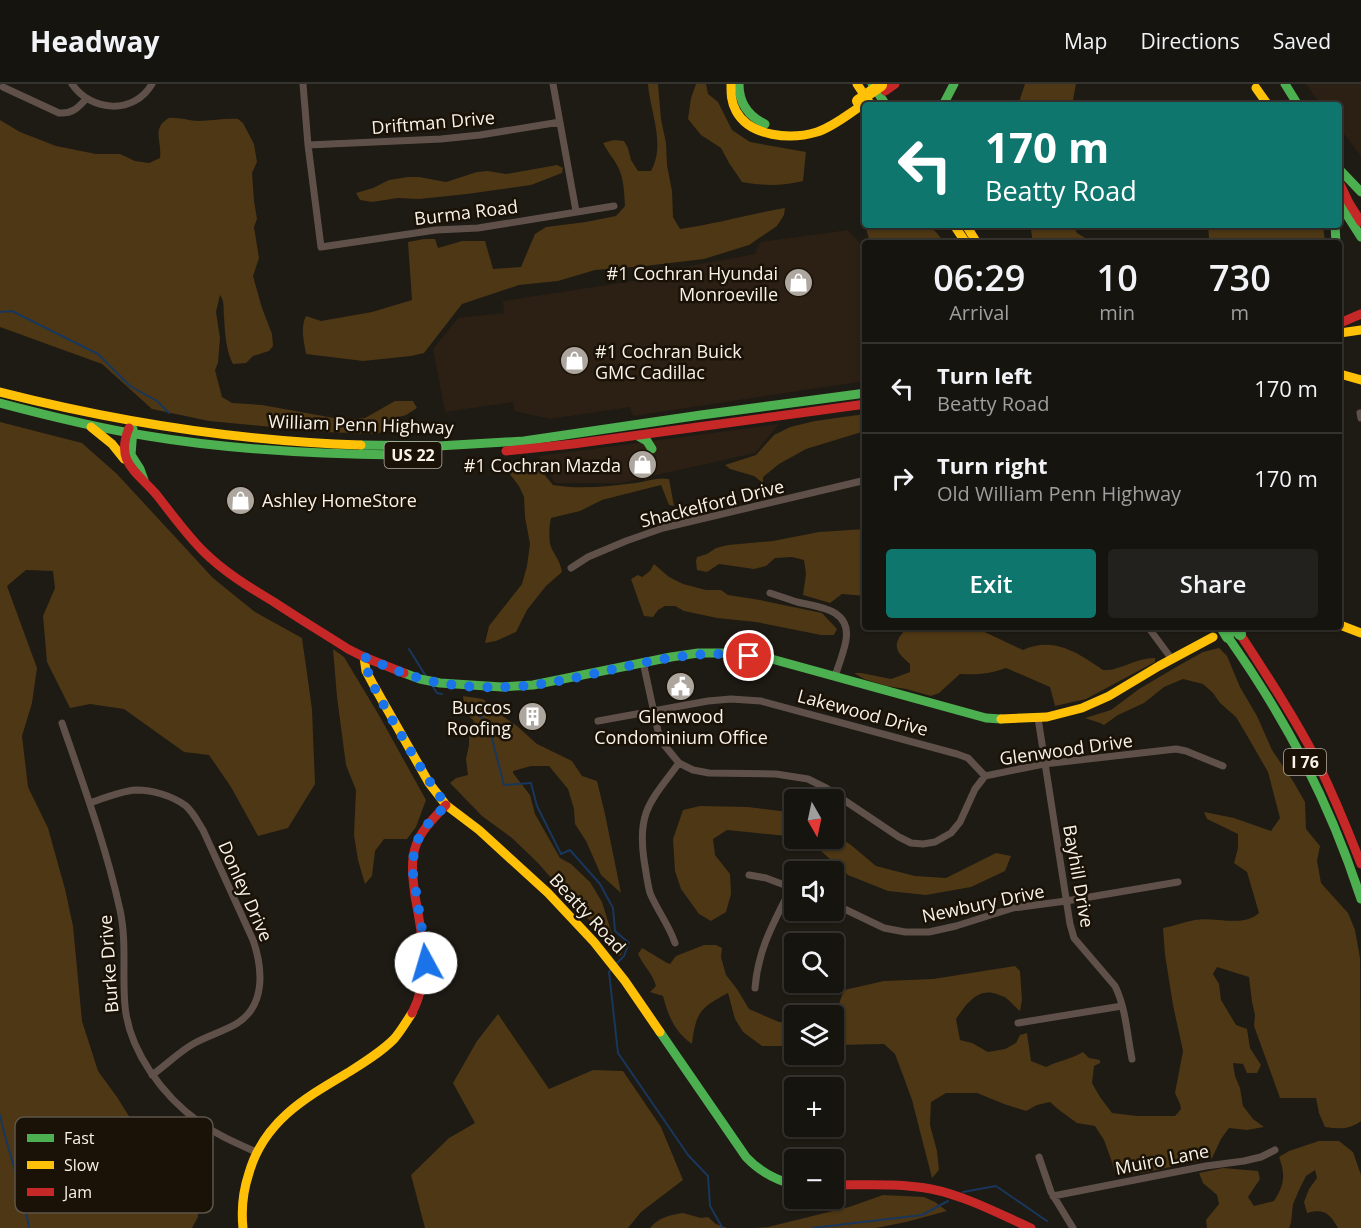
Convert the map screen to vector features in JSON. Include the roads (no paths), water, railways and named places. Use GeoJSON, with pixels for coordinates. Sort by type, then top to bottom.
{"type":"FeatureCollection","features":[{"type":"Feature","properties":{"kind":"main road"},"geometry":{"type":"LineString","coordinates":[[731,84],[731,100],[740,117],[756,129],[778,135],[793,136],[816,132],[837,122],[862,105]]}},
{"type":"Feature","properties":{"kind":"main road"},"geometry":{"type":"LineString","coordinates":[[739,84],[741,103],[750,115],[765,124],[779,127],[800,128],[820,123],[862,105]]}},
{"type":"Feature","properties":{"kind":"main road"},"geometry":{"type":"LineString","coordinates":[[857,84],[863,102]]}},
{"type":"Feature","properties":{"kind":"main road"},"geometry":{"type":"LineString","coordinates":[[945,102],[954,84]]}},
{"type":"Feature","properties":{"kind":"main road"},"geometry":{"type":"LineString","coordinates":[[1285,84],[1296,102]]}},
{"type":"Feature","properties":{"kind":"main road"},"geometry":{"type":"LineString","coordinates":[[866,102],[884,86]]}},
{"type":"Feature","properties":{"kind":"main road"},"geometry":{"type":"LineString","coordinates":[[884,86],[886,102]]}},
{"type":"Feature","properties":{"kind":"main road"},"geometry":{"type":"LineString","coordinates":[[1256,88],[1266,102]]}},
{"type":"Feature","properties":{"kind":"main road"},"geometry":{"type":"LineString","coordinates":[[1342,172],[1361,192]]}},
{"type":"Feature","properties":{"kind":"main road"},"geometry":{"type":"LineString","coordinates":[[1342,188],[1361,222]]}},
{"type":"Feature","properties":{"kind":"main road"},"geometry":{"type":"LineString","coordinates":[[1342,207],[1361,237]]}},
{"type":"Feature","properties":{"kind":"main road"},"geometry":{"type":"LineString","coordinates":[[1342,322],[1361,314]]}},
{"type":"Feature","properties":{"kind":"main road"},"geometry":{"type":"LineString","coordinates":[[1342,333],[1361,330]]}},
{"type":"Feature","properties":{"kind":"main road"},"geometry":{"type":"LineString","coordinates":[[1342,339],[1361,336]]}},
{"type":"Feature","properties":{"kind":"main road"},"geometry":{"type":"LineString","coordinates":[[1342,375],[1361,380]]}},
{"type":"Feature","properties":{"kind":"main road","name":"William Penn Highway"},"geometry":{"type":"LineString","coordinates":[[0,392],[60,407],[130,429],[195,443],[300,453],[360,455],[502,451],[562,445],[862,405]]}},
{"type":"Feature","properties":{"kind":"main road","name":"William Penn Highway"},"geometry":{"type":"LineString","coordinates":[[0,403],[86,424],[279,441],[382,447],[466,445],[539,439],[862,394]]}},
{"type":"Feature","properties":{"kind":"main road"},"geometry":{"type":"LineString","coordinates":[[86,424],[106,438],[202,550],[222,568],[364,657],[440,683],[502,687],[533,685],[698,653],[730,653],[768,658],[986,718],[1012,720],[1060,714],[1102,700],[1171,658],[1213,637]]}},
{"type":"Feature","properties":{"kind":"main road"},"geometry":{"type":"LineString","coordinates":[[126,461],[124,452],[130,429]]}},
{"type":"Feature","properties":{"kind":"main road"},"geometry":{"type":"LineString","coordinates":[[130,429],[131,455],[144,480]]}},
{"type":"Feature","properties":{"kind":"main road"},"geometry":{"type":"LineString","coordinates":[[1342,626],[1361,633]]}},
{"type":"Feature","properties":{"kind":"main road","name":"I 76"},"geometry":{"type":"LineString","coordinates":[[1231,631],[1269,678],[1307,742],[1336,802],[1361,864]]}},
{"type":"Feature","properties":{"kind":"main road","name":"I 76"},"geometry":{"type":"LineString","coordinates":[[1231,631],[1308,767],[1333,821],[1361,899]]}},
{"type":"Feature","properties":{"kind":"main road","name":"Beatty Road"},"geometry":{"type":"LineString","coordinates":[[364,657],[366,671],[374,686],[423,773],[446,805],[479,830],[548,893],[594,942],[625,981],[753,1164],[759,1171],[776,1181],[784,1183]]}},
{"type":"Feature","properties":{"kind":"main road"},"geometry":{"type":"LineString","coordinates":[[243,1228],[243,1201],[247,1178],[256,1152],[270,1131],[288,1111],[376,1055],[390,1043],[412,1014],[422,988],[426,963],[412,867],[414,853],[419,837],[446,805]]}},
{"type":"Feature","properties":{"kind":"main road"},"geometry":{"type":"LineString","coordinates":[[844,1185],[919,1187],[966,1200],[1031,1228]]}},
{"type":"Feature","properties":{"kind":"street"},"geometry":{"type":"LineString","coordinates":[[72,84],[86,99],[99,105],[121,106],[140,98],[152,84]]}},
{"type":"Feature","properties":{"kind":"street"},"geometry":{"type":"LineString","coordinates":[[303,84],[308,145]]}},
{"type":"Feature","properties":{"kind":"street"},"geometry":{"type":"LineString","coordinates":[[553,84],[576,211]]}},
{"type":"Feature","properties":{"kind":"street"},"geometry":{"type":"LineString","coordinates":[[3,87],[64,114],[73,111],[86,99]]}},
{"type":"Feature","properties":{"kind":"street","name":"Driftman Drive"},"geometry":{"type":"LineString","coordinates":[[308,145],[441,139],[560,122]]}},
{"type":"Feature","properties":{"kind":"street","name":"Burma Road"},"geometry":{"type":"LineString","coordinates":[[308,145],[321,247],[436,230],[478,228],[614,206]]}},
{"type":"Feature","properties":{"kind":"street"},"geometry":{"type":"LineString","coordinates":[[1360,413],[1361,418]]}},
{"type":"Feature","properties":{"kind":"street","name":"Shackelford Drive"},"geometry":{"type":"LineString","coordinates":[[572,568],[588,557],[663,528],[862,481]]}},
{"type":"Feature","properties":{"kind":"street"},"geometry":{"type":"LineString","coordinates":[[770,593],[785,599],[830,609],[843,620],[846,627],[846,641],[835,676]]}},
{"type":"Feature","properties":{"kind":"street"},"geometry":{"type":"LineString","coordinates":[[1150,630],[1171,658]]}},
{"type":"Feature","properties":{"kind":"street"},"geometry":{"type":"LineString","coordinates":[[643,662],[658,731],[665,746],[679,763],[654,796],[646,811],[642,826],[642,844],[650,892],[675,943]]}},
{"type":"Feature","properties":{"kind":"street","name":"Lakewood Drive"},"geometry":{"type":"LineString","coordinates":[[598,721],[708,701],[731,699],[761,701],[957,754],[968,758],[985,776]]}},
{"type":"Feature","properties":{"kind":"street","name":"Bayhill Drive"},"geometry":{"type":"LineString","coordinates":[[1038,718],[1070,924],[1074,938],[1115,986],[1122,1006],[1132,1059]]}},
{"type":"Feature","properties":{"kind":"street","name":"Burke Drive"},"geometry":{"type":"LineString","coordinates":[[62,723],[90,803],[121,913],[125,959],[123,992],[128,1027],[137,1050],[152,1075],[175,1101],[193,1117]]}},
{"type":"Feature","properties":{"kind":"street","name":"Glenwood Drive"},"geometry":{"type":"LineString","coordinates":[[679,763],[693,770],[709,773],[776,774],[808,779],[826,788],[899,837],[911,843],[923,844],[935,842],[951,833],[960,822],[975,789],[985,776],[1044,764],[1176,749],[1223,766]]}},
{"type":"Feature","properties":{"kind":"street","name":"Donley Drive"},"geometry":{"type":"LineString","coordinates":[[90,803],[135,790],[164,795],[187,807],[203,830],[258,954],[260,988],[257,999],[245,1017],[232,1026],[194,1044],[152,1075]]}},
{"type":"Feature","properties":{"kind":"street"},"geometry":{"type":"LineString","coordinates":[[749,875],[766,878],[784,885]]}},
{"type":"Feature","properties":{"kind":"street","name":"Newbury Drive"},"geometry":{"type":"LineString","coordinates":[[844,909],[884,928],[905,932],[929,932],[1013,908],[1178,882]]}},
{"type":"Feature","properties":{"kind":"street"},"geometry":{"type":"LineString","coordinates":[[755,988],[756,973],[764,942],[784,905]]}},
{"type":"Feature","properties":{"kind":"street"},"geometry":{"type":"LineString","coordinates":[[1018,1023],[1122,1006]]}},
{"type":"Feature","properties":{"kind":"street","name":"Burke Drive"},"geometry":{"type":"LineString","coordinates":[[213,1131],[256,1152]]}},
{"type":"Feature","properties":{"kind":"street","name":"Muiro Lane"},"geometry":{"type":"LineString","coordinates":[[1053,1196],[1206,1166],[1244,1161],[1261,1157],[1275,1150]]}},
{"type":"Feature","properties":{"kind":"street"},"geometry":{"type":"LineString","coordinates":[[1039,1157],[1053,1196],[1073,1228]]}},
{"type":"Feature","properties":{"kind":"waterway"},"geometry":{"type":"LineString","coordinates":[[0,312],[12,311],[98,354],[130,386],[157,401],[169,413]]}},
{"type":"Feature","properties":{"kind":"waterway"},"geometry":{"type":"LineString","coordinates":[[409,649],[427,678]]}},
{"type":"Feature","properties":{"kind":"waterway"},"geometry":{"type":"LineString","coordinates":[[432,685],[437,693],[442,694]]}},
{"type":"Feature","properties":{"kind":"waterway"},"geometry":{"type":"LineString","coordinates":[[459,703],[488,723],[504,785],[531,783],[537,806],[561,854],[570,850],[600,884],[613,908],[615,931],[629,943],[624,956],[615,965]]}},
{"type":"Feature","properties":{"kind":"waterway"},"geometry":{"type":"LineString","coordinates":[[611,969],[609,972],[618,1053],[688,1155],[708,1176],[710,1206],[721,1228]]}},
{"type":"Feature","properties":{"kind":"waterway"},"geometry":{"type":"LineString","coordinates":[[0,1115],[15,1171]]}},
{"type":"Feature","properties":{"kind":"waterway"},"geometry":{"type":"LineString","coordinates":[[963,1192],[996,1186],[1047,1221]]}},
{"type":"Feature","properties":{"kind":"waterway"},"geometry":{"type":"LineString","coordinates":[[812,1228],[922,1215],[948,1201]]}},
{"type":"Feature","properties":{"kind":"waterway"},"geometry":{"type":"LineString","coordinates":[[26,1213],[29,1228]]}},
{"type":"Feature","properties":{"kind":"place","name":"#1 Cochran Hyundai Monroeville"},"geometry":{"type":"Point","coordinates":[799,283]}},
{"type":"Feature","properties":{"kind":"place","name":"#1 Cochran Buick GMC Cadillac"},"geometry":{"type":"Point","coordinates":[574,361]}},
{"type":"Feature","properties":{"kind":"place","name":"#1 Cochran Mazda"},"geometry":{"type":"Point","coordinates":[642,465]}},
{"type":"Feature","properties":{"kind":"place","name":"Ashley HomeStore"},"geometry":{"type":"Point","coordinates":[241,500]}},
{"type":"Feature","properties":{"kind":"place","name":"Glenwood Condominium Office"},"geometry":{"type":"Point","coordinates":[681,687]}},
{"type":"Feature","properties":{"kind":"place","name":"Buccos Roofing"},"geometry":{"type":"Point","coordinates":[532,717]}}]}
